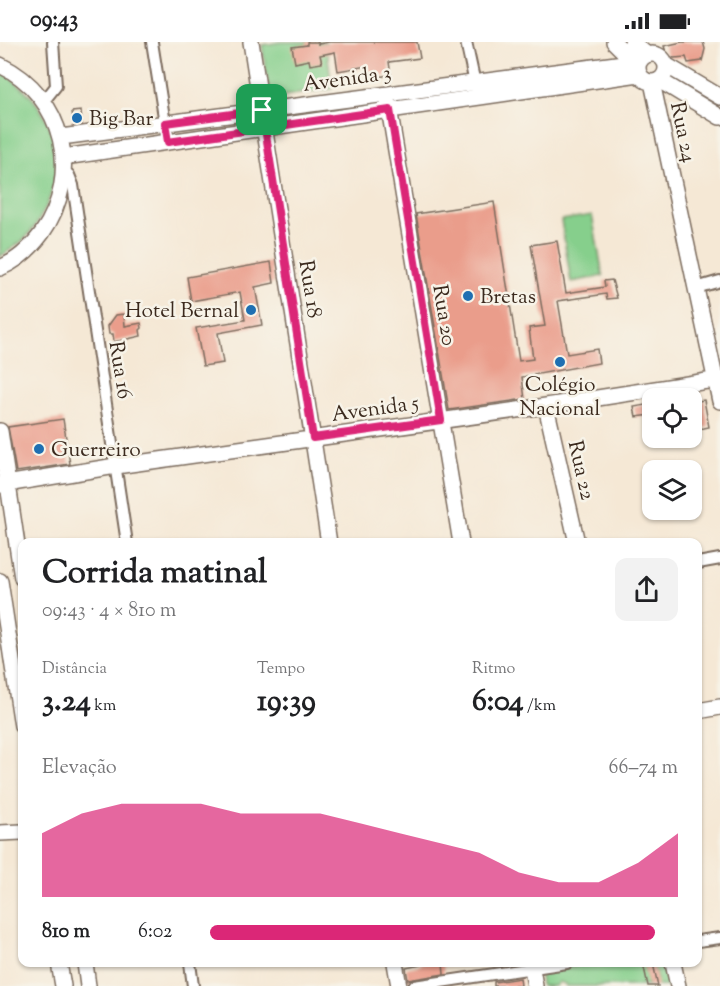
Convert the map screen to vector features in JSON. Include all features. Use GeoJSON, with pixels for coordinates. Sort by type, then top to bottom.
{"type":"FeatureCollection","features":[{"type":"Feature","properties":{"kind":"street"},"geometry":{"type":"LineString","coordinates":[[44,101],[56,86],[53,42]]}},
{"type":"Feature","properties":{"kind":"street"},"geometry":{"type":"LineString","coordinates":[[152,42],[168,142]]}},
{"type":"Feature","properties":{"kind":"street","name":"Rua 18"},"geometry":{"type":"LineString","coordinates":[[251,42],[328,538]]}},
{"type":"Feature","properties":{"kind":"street"},"geometry":{"type":"LineString","coordinates":[[466,42],[478,98]]}},
{"type":"Feature","properties":{"kind":"street"},"geometry":{"type":"LineString","coordinates":[[614,42],[626,54],[651,61],[720,97]]}},
{"type":"Feature","properties":{"kind":"street"},"geometry":{"type":"LineString","coordinates":[[632,42],[651,61],[720,117]]}},
{"type":"Feature","properties":{"kind":"street","name":"Avenida 3"},"geometry":{"type":"LineString","coordinates":[[61,137],[651,61]]}},
{"type":"Feature","properties":{"kind":"street","name":"Avenida 3"},"geometry":{"type":"LineString","coordinates":[[64,164],[168,142],[478,98],[651,61]]}},
{"type":"Feature","properties":{"kind":"street","name":"Rua 24"},"geometry":{"type":"LineString","coordinates":[[651,61],[696,288],[718,379],[720,401]]}},
{"type":"Feature","properties":{"kind":"street"},"geometry":{"type":"LineString","coordinates":[[0,65],[16,73],[44,101],[61,137],[64,164],[62,189],[52,219],[33,245],[9,265],[0,268]]}},
{"type":"Feature","properties":{"kind":"street","name":"Rua 20"},"geometry":{"type":"LineString","coordinates":[[387,94],[460,538]]}},
{"type":"Feature","properties":{"kind":"street","name":"Rua 16"},"geometry":{"type":"LineString","coordinates":[[64,164],[73,185],[126,538]]}},
{"type":"Feature","properties":{"kind":"street"},"geometry":{"type":"LineString","coordinates":[[696,288],[720,281]]}},
{"type":"Feature","properties":{"kind":"street","name":"Avenida 5"},"geometry":{"type":"LineString","coordinates":[[4,485],[116,466],[546,406],[718,379]]}},
{"type":"Feature","properties":{"kind":"street","name":"Rua 22"},"geometry":{"type":"LineString","coordinates":[[546,406],[576,538]]}},
{"type":"Feature","properties":{"kind":"street"},"geometry":{"type":"LineString","coordinates":[[0,431],[4,485],[18,557]]}},
{"type":"Feature","properties":{"kind":"street"},"geometry":{"type":"LineString","coordinates":[[702,562],[720,559]]}},
{"type":"Feature","properties":{"kind":"street"},"geometry":{"type":"LineString","coordinates":[[0,581],[16,646],[17,661]]}},
{"type":"Feature","properties":{"kind":"street"},"geometry":{"type":"LineString","coordinates":[[702,710],[720,707]]}},
{"type":"Feature","properties":{"kind":"street"},"geometry":{"type":"LineString","coordinates":[[702,940],[720,938]]}},
{"type":"Feature","properties":{"kind":"street"},"geometry":{"type":"LineString","coordinates":[[60,967],[63,986]]}},
{"type":"Feature","properties":{"kind":"street"},"geometry":{"type":"LineString","coordinates":[[86,967],[88,986]]}},
{"type":"Feature","properties":{"kind":"street"},"geometry":{"type":"LineString","coordinates":[[191,967],[193,986]]}},
{"type":"Feature","properties":{"kind":"street"},"geometry":{"type":"LineString","coordinates":[[396,967],[399,986]]}},
{"type":"Feature","properties":{"kind":"street"},"geometry":{"type":"LineString","coordinates":[[414,986],[526,967]]}},
{"type":"Feature","properties":{"kind":"street"},"geometry":{"type":"LineString","coordinates":[[532,967],[535,986]]}},
{"type":"Feature","properties":{"kind":"street"},"geometry":{"type":"LineString","coordinates":[[674,967],[678,986]]}},
{"type":"Feature","properties":{"kind":"green space"},"geometry":{"type":"Polygon","coordinates":[[[282,42],[326,42],[332,89],[270,98],[262,45],[282,42]]]}},
{"type":"Feature","properties":{"kind":"green space"},"geometry":{"type":"Polygon","coordinates":[[[0,71],[21,86],[37,104],[48,124],[55,145],[56,168],[52,190],[43,212],[29,234],[0,257],[0,71]]]}},
{"type":"Feature","properties":{"kind":"green space"},"geometry":{"type":"Polygon","coordinates":[[[592,215],[603,276],[571,282],[561,220],[592,215]]]}},
{"type":"Feature","properties":{"kind":"green space"},"geometry":{"type":"Polygon","coordinates":[[[570,967],[644,967],[648,983],[657,981],[654,967],[670,967],[673,986],[566,986],[559,982],[555,986],[541,986],[540,975],[543,971],[570,967]]]}},
{"type":"Feature","properties":{"kind":"building"},"geometry":{"type":"Polygon","coordinates":[[[307,42],[318,42],[318,44],[417,42],[420,58],[389,62],[391,75],[369,78],[367,66],[338,71],[335,52],[320,55],[322,63],[310,65],[309,60],[295,63],[292,47],[307,45],[307,42]]]}},
{"type":"Feature","properties":{"kind":"building"},"geometry":{"type":"Polygon","coordinates":[[[682,42],[703,42],[705,49],[702,61],[688,63],[686,57],[674,58],[667,55],[664,46],[682,42]]]}},
{"type":"Feature","properties":{"kind":"building","name":"Big Bar"},"geometry":{"type":"Polygon","coordinates":[[[81,111],[82,124],[74,125],[72,112],[81,111]]]}},
{"type":"Feature","properties":{"kind":"building","name":"Bretas"},"geometry":{"type":"Polygon","coordinates":[[[494,202],[519,361],[533,359],[529,328],[545,326],[531,245],[557,241],[566,293],[605,287],[604,281],[612,280],[617,298],[607,299],[606,294],[558,301],[567,354],[597,349],[599,363],[522,377],[525,399],[449,410],[416,214],[494,202]]]}},
{"type":"Feature","properties":{"kind":"building","name":"Hotel Bernal"},"geometry":{"type":"Polygon","coordinates":[[[271,262],[274,283],[255,287],[262,325],[218,333],[223,363],[203,366],[196,328],[245,320],[240,292],[191,301],[187,277],[271,262]]]}},
{"type":"Feature","properties":{"kind":"building"},"geometry":{"type":"Polygon","coordinates":[[[124,314],[125,326],[141,323],[141,336],[114,342],[113,334],[109,334],[108,326],[116,315],[124,314]]]}},
{"type":"Feature","properties":{"kind":"building"},"geometry":{"type":"Polygon","coordinates":[[[702,400],[704,400],[709,427],[702,428],[702,400]]]}},
{"type":"Feature","properties":{"kind":"building"},"geometry":{"type":"Polygon","coordinates":[[[642,406],[642,416],[636,417],[634,407],[642,406]]]}},
{"type":"Feature","properties":{"kind":"building","name":"Guerreiro"},"geometry":{"type":"Polygon","coordinates":[[[63,419],[70,464],[16,472],[8,427],[63,419]]]}},
{"type":"Feature","properties":{"kind":"building"},"geometry":{"type":"Polygon","coordinates":[[[443,967],[444,974],[408,980],[406,968],[443,967]]]}},
{"type":"Feature","properties":{"kind":"building"},"geometry":{"type":"Polygon","coordinates":[[[644,967],[654,967],[658,986],[648,986],[644,967]]]}},
{"type":"Feature","properties":{"kind":"building"},"geometry":{"type":"Polygon","coordinates":[[[520,978],[521,986],[494,986],[494,982],[520,978]]]}},
{"type":"Feature","properties":{"kind":"place","name":"Big Bar"},"geometry":{"type":"Point","coordinates":[77,118]}},
{"type":"Feature","properties":{"kind":"place","name":"Bretas"},"geometry":{"type":"Point","coordinates":[468,296]}},
{"type":"Feature","properties":{"kind":"place","name":"Hotel Bernal"},"geometry":{"type":"Point","coordinates":[251,310]}},
{"type":"Feature","properties":{"kind":"place","name":"Colégio Nacional"},"geometry":{"type":"Point","coordinates":[560,362]}},
{"type":"Feature","properties":{"kind":"place","name":"Guerreiro"},"geometry":{"type":"Point","coordinates":[39,449]}},
{"type":"Feature","properties":{"kind":"route"},"geometry":{"type":"LineString","coordinates":[[262,110],[165,123],[168,142],[265,128],[313,438],[441,420],[390,110],[265,128],[262,110]]}}]}
